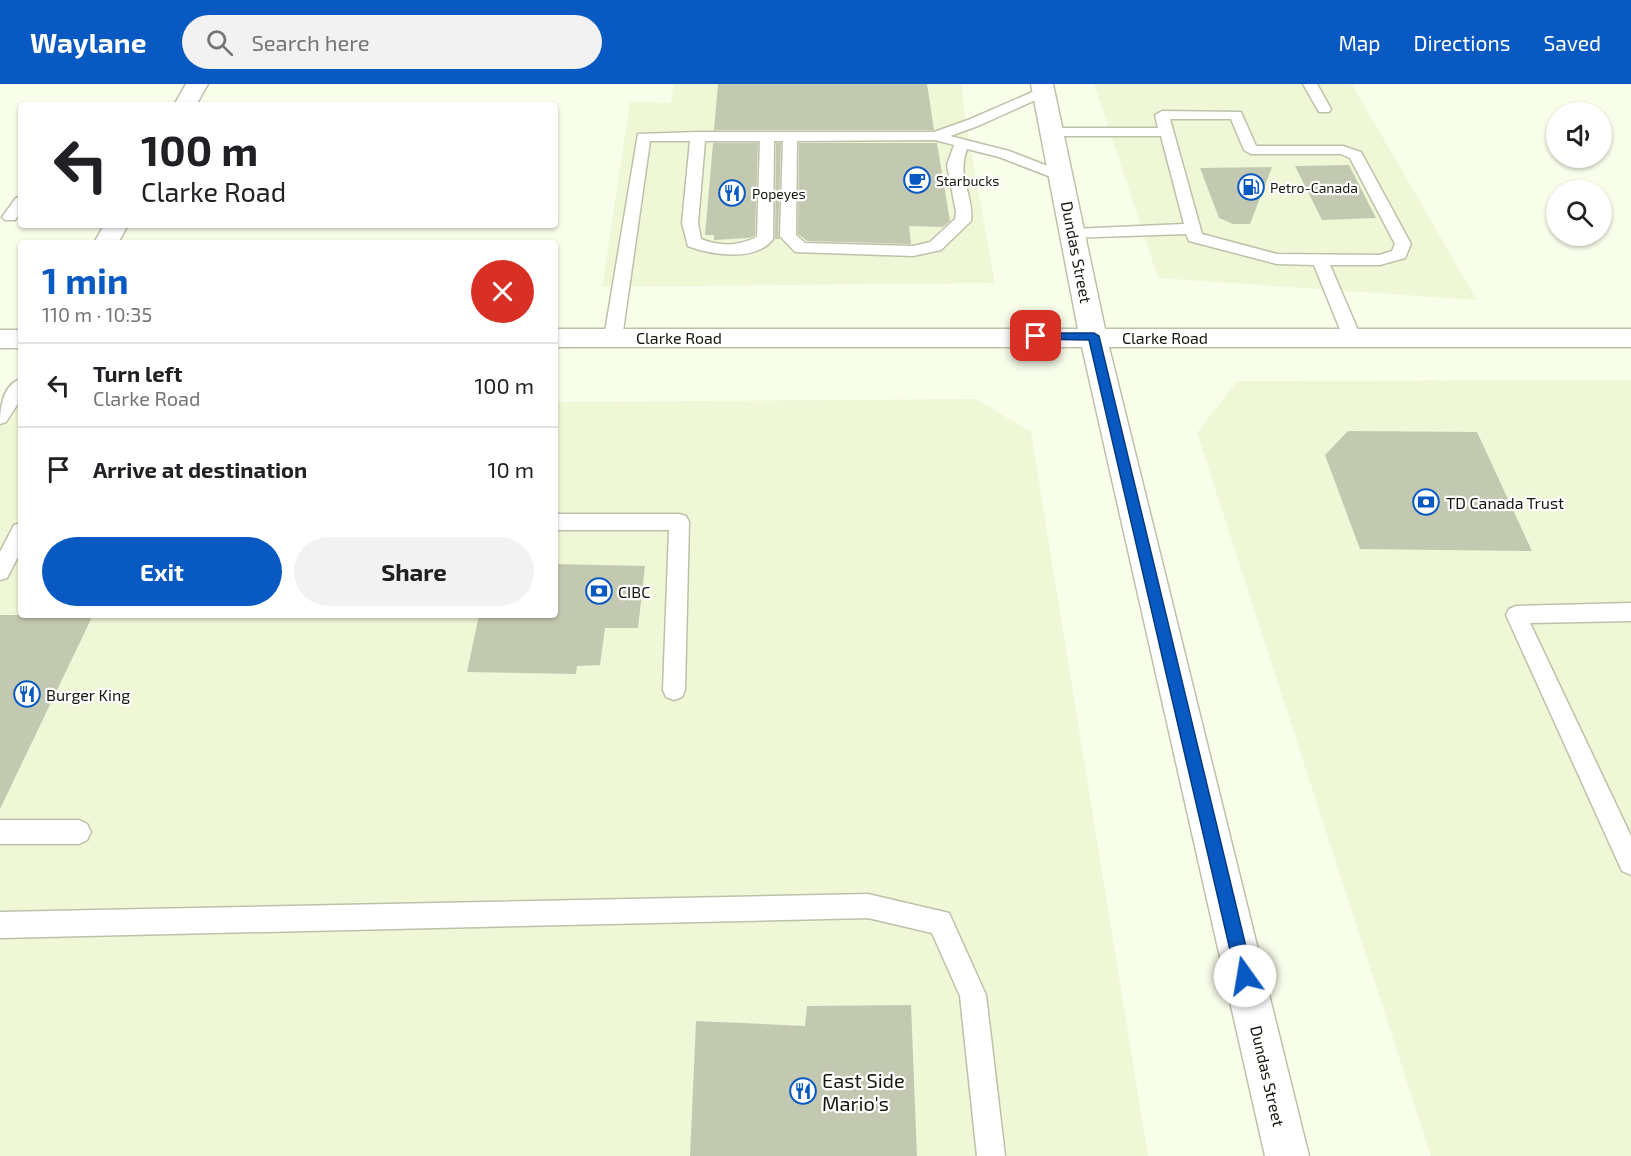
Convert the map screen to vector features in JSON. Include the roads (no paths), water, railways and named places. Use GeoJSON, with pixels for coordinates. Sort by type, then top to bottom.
{"type":"FeatureCollection","features":[{"type":"Feature","properties":{"kind":"main road"},"geometry":{"type":"LineString","coordinates":[[187,102],[197,84]]}},
{"type":"Feature","properties":{"kind":"main road","name":"Dundas Street"},"geometry":{"type":"LineString","coordinates":[[1043,88],[1094,336],[1287,1156]]}},
{"type":"Feature","properties":{"kind":"main road","name":"Clarke Road"},"geometry":{"type":"LineString","coordinates":[[558,338],[1094,336],[1631,338]]}},
{"type":"Feature","properties":{"kind":"main road"},"geometry":{"type":"LineString","coordinates":[[0,339],[18,339]]}},
{"type":"Feature","properties":{"kind":"lane"},"geometry":{"type":"LineString","coordinates":[[1310,84],[1324,109]]}},
{"type":"Feature","properties":{"kind":"lane"},"geometry":{"type":"LineString","coordinates":[[935,136],[973,123],[1043,88]]}},
{"type":"Feature","properties":{"kind":"lane"},"geometry":{"type":"LineString","coordinates":[[1162,115],[1236,115],[1251,150],[1343,150],[1356,155],[1403,244],[1399,254],[1380,260],[1277,259],[1195,237],[1168,132],[1162,115]]}},
{"type":"Feature","properties":{"kind":"lane"},"geometry":{"type":"LineString","coordinates":[[1052,132],[1168,132]]}},
{"type":"Feature","properties":{"kind":"lane"},"geometry":{"type":"LineString","coordinates":[[698,136],[690,223],[694,242],[707,248],[730,251],[747,249],[765,239],[767,137]]}},
{"type":"Feature","properties":{"kind":"lane"},"geometry":{"type":"LineString","coordinates":[[613,338],[643,137],[935,136],[1004,154],[1061,176]]}},
{"type":"Feature","properties":{"kind":"lane"},"geometry":{"type":"LineString","coordinates":[[790,137],[788,236],[801,248],[913,251],[935,246],[963,221],[964,212],[954,165],[962,143]]}},
{"type":"Feature","properties":{"kind":"lane"},"geometry":{"type":"LineString","coordinates":[[10,217],[18,205]]}},
{"type":"Feature","properties":{"kind":"lane"},"geometry":{"type":"LineString","coordinates":[[1073,234],[1193,229]]}},
{"type":"Feature","properties":{"kind":"lane"},"geometry":{"type":"LineString","coordinates":[[1319,258],[1352,337]]}},
{"type":"Feature","properties":{"kind":"lane"},"geometry":{"type":"LineString","coordinates":[[0,417],[18,390]]}},
{"type":"Feature","properties":{"kind":"lane"},"geometry":{"type":"LineString","coordinates":[[558,522],[679,522],[674,690]]}},
{"type":"Feature","properties":{"kind":"lane"},"geometry":{"type":"LineString","coordinates":[[0,572],[18,537]]}},
{"type":"Feature","properties":{"kind":"lane"},"geometry":{"type":"LineString","coordinates":[[1631,612],[1516,615],[1631,863]]}},
{"type":"Feature","properties":{"kind":"lane"},"geometry":{"type":"LineString","coordinates":[[0,832],[79,832]]}},
{"type":"Feature","properties":{"kind":"lane"},"geometry":{"type":"LineString","coordinates":[[0,925],[868,906],[940,922],[973,995],[991,1156]]}},
{"type":"Feature","properties":{"kind":"place","name":"Starbucks"},"geometry":{"type":"Point","coordinates":[917,180]}},
{"type":"Feature","properties":{"kind":"place","name":"Petro-Canada"},"geometry":{"type":"Point","coordinates":[1251,187]}},
{"type":"Feature","properties":{"kind":"place","name":"Popeyes"},"geometry":{"type":"Point","coordinates":[732,193]}},
{"type":"Feature","properties":{"kind":"place","name":"TD Canada Trust"},"geometry":{"type":"Point","coordinates":[1426,502]}},
{"type":"Feature","properties":{"kind":"place","name":"CIBC"},"geometry":{"type":"Point","coordinates":[599,591]}},
{"type":"Feature","properties":{"kind":"place","name":"Burger King"},"geometry":{"type":"Point","coordinates":[27,694]}},
{"type":"Feature","properties":{"kind":"place","name":"East Side Mario's"},"geometry":{"type":"Point","coordinates":[803,1091]}}]}
